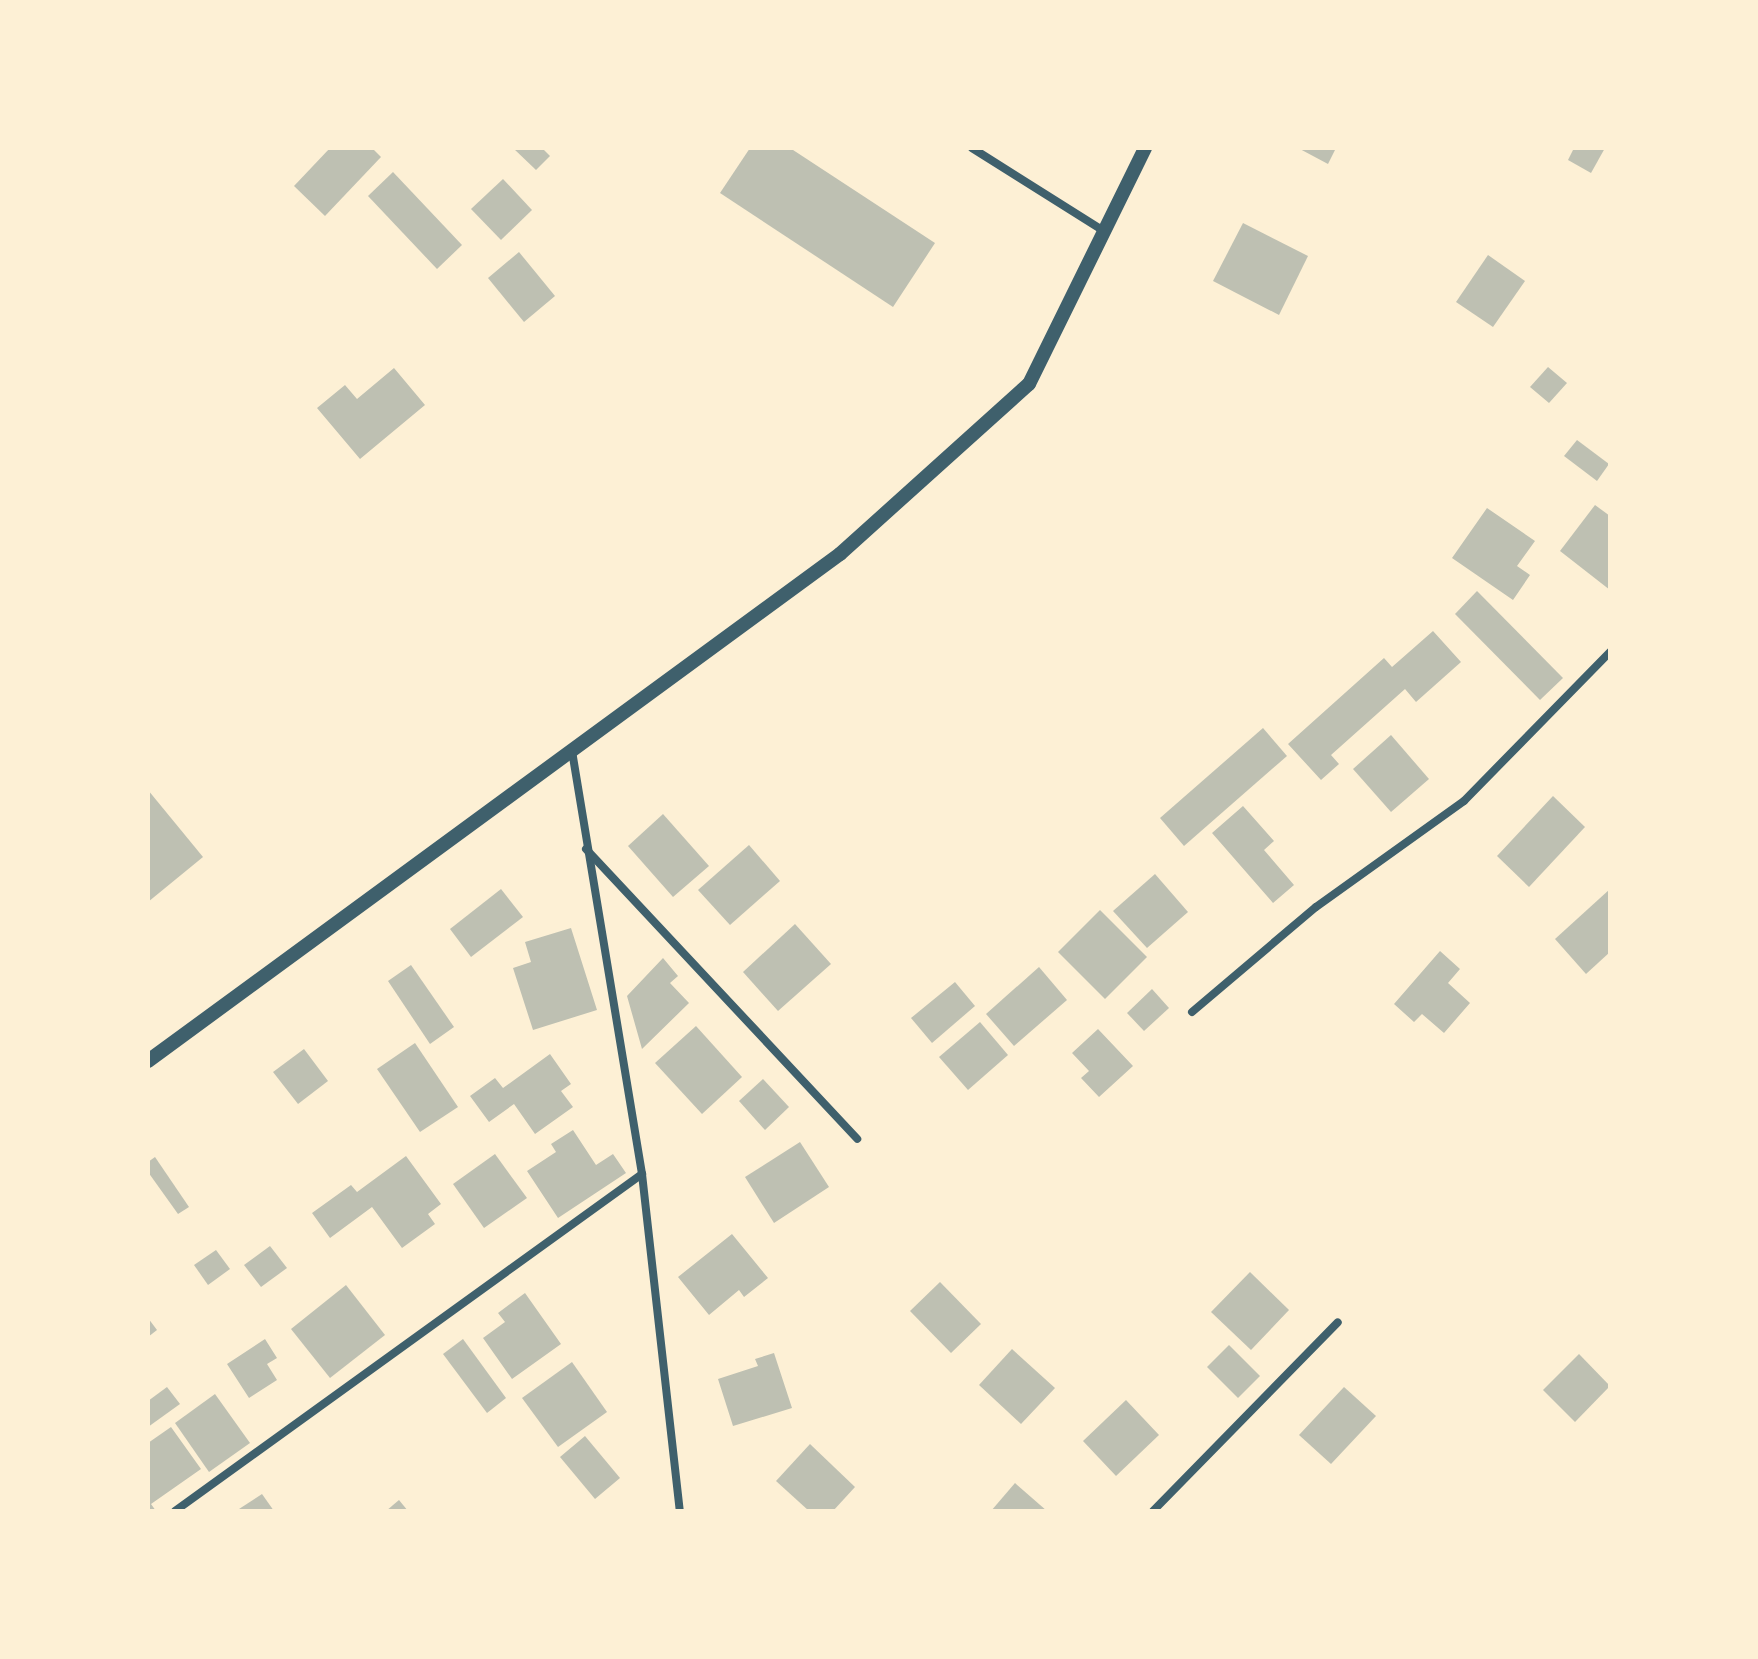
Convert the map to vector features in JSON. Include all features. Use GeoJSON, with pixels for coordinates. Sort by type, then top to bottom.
{"type":"FeatureCollection","features":[{"type":"Feature","properties":{"kind":"street"},"geometry":{"type":"LineString","coordinates":[[972,148],[1104,231]]}},
{"type":"Feature","properties":{"kind":"street"},"geometry":{"type":"LineString","coordinates":[[148,1061],[840,554],[1029,384],[1145,148]]}},
{"type":"Feature","properties":{"kind":"street"},"geometry":{"type":"LineString","coordinates":[[1192,1012],[1316,907],[1464,801],[1610,652]]}},
{"type":"Feature","properties":{"kind":"street"},"geometry":{"type":"LineString","coordinates":[[572,750],[585,848],[642,1174],[680,1511]]}},
{"type":"Feature","properties":{"kind":"street"},"geometry":{"type":"LineString","coordinates":[[585,848],[857,1139]]}},
{"type":"Feature","properties":{"kind":"street"},"geometry":{"type":"LineString","coordinates":[[175,1511],[642,1174]]}},
{"type":"Feature","properties":{"kind":"street"},"geometry":{"type":"LineString","coordinates":[[1153,1511],[1338,1322]]}},
{"type":"Feature","properties":{"kind":"building"},"geometry":{"type":"Polygon","coordinates":[[[330,148],[372,148],[381,157],[325,216],[294,186],[330,148]]]}},
{"type":"Feature","properties":{"kind":"building"},"geometry":{"type":"Polygon","coordinates":[[[513,148],[542,148],[550,156],[536,170],[513,148]]]}},
{"type":"Feature","properties":{"kind":"building"},"geometry":{"type":"Polygon","coordinates":[[[750,148],[790,148],[935,243],[893,307],[720,193],[750,148]]]}},
{"type":"Feature","properties":{"kind":"building"},"geometry":{"type":"Polygon","coordinates":[[[1298,148],[1336,148],[1328,164],[1298,148]]]}},
{"type":"Feature","properties":{"kind":"building"},"geometry":{"type":"Polygon","coordinates":[[[1574,148],[1605,148],[1591,173],[1568,160],[1574,148]]]}},
{"type":"Feature","properties":{"kind":"building"},"geometry":{"type":"Polygon","coordinates":[[[393,172],[462,245],[437,269],[368,196],[393,172]]]}},
{"type":"Feature","properties":{"kind":"building"},"geometry":{"type":"Polygon","coordinates":[[[503,179],[532,210],[501,240],[471,209],[503,179]]]}},
{"type":"Feature","properties":{"kind":"building"},"geometry":{"type":"Polygon","coordinates":[[[1243,223],[1308,256],[1279,315],[1213,281],[1243,223]]]}},
{"type":"Feature","properties":{"kind":"building"},"geometry":{"type":"Polygon","coordinates":[[[519,252],[555,296],[524,322],[488,278],[519,252]]]}},
{"type":"Feature","properties":{"kind":"building"},"geometry":{"type":"Polygon","coordinates":[[[1488,255],[1525,281],[1493,327],[1456,302],[1488,255]]]}},
{"type":"Feature","properties":{"kind":"building"},"geometry":{"type":"Polygon","coordinates":[[[1548,367],[1567,383],[1549,403],[1530,387],[1548,367]]]}},
{"type":"Feature","properties":{"kind":"building"},"geometry":{"type":"Polygon","coordinates":[[[394,368],[425,405],[360,459],[317,408],[345,385],[357,399],[394,368]]]}},
{"type":"Feature","properties":{"kind":"building"},"geometry":{"type":"Polygon","coordinates":[[[1577,440],[1609,464],[1597,481],[1564,456],[1577,440]]]}},
{"type":"Feature","properties":{"kind":"building"},"geometry":{"type":"Polygon","coordinates":[[[1595,505],[1610,516],[1610,590],[1560,551],[1595,505]]]}},
{"type":"Feature","properties":{"kind":"building"},"geometry":{"type":"Polygon","coordinates":[[[1487,508],[1535,541],[1517,566],[1530,575],[1513,600],[1452,558],[1487,508]]]}},
{"type":"Feature","properties":{"kind":"building"},"geometry":{"type":"Polygon","coordinates":[[[1477,591],[1563,678],[1540,700],[1455,614],[1477,591]]]}},
{"type":"Feature","properties":{"kind":"building"},"geometry":{"type":"Polygon","coordinates":[[[1433,631],[1461,662],[1416,702],[1405,689],[1331,755],[1339,764],[1321,780],[1288,744],[1384,658],[1392,667],[1433,631]]]}},
{"type":"Feature","properties":{"kind":"building"},"geometry":{"type":"Polygon","coordinates":[[[1263,728],[1287,756],[1184,846],[1160,818],[1263,728]]]}},
{"type":"Feature","properties":{"kind":"building"},"geometry":{"type":"Polygon","coordinates":[[[1391,735],[1429,779],[1391,812],[1353,769],[1391,735]]]}},
{"type":"Feature","properties":{"kind":"building"},"geometry":{"type":"Polygon","coordinates":[[[148,790],[203,857],[148,902],[148,790]]]}},
{"type":"Feature","properties":{"kind":"building"},"geometry":{"type":"Polygon","coordinates":[[[1553,796],[1585,827],[1529,887],[1497,856],[1553,796]]]}},
{"type":"Feature","properties":{"kind":"building"},"geometry":{"type":"Polygon","coordinates":[[[1243,806],[1274,841],[1264,850],[1294,885],[1273,903],[1212,833],[1243,806]]]}},
{"type":"Feature","properties":{"kind":"building"},"geometry":{"type":"Polygon","coordinates":[[[663,814],[709,866],[673,897],[628,846],[663,814]]]}},
{"type":"Feature","properties":{"kind":"building"},"geometry":{"type":"Polygon","coordinates":[[[749,845],[780,881],[730,925],[698,890],[749,845]]]}},
{"type":"Feature","properties":{"kind":"building"},"geometry":{"type":"Polygon","coordinates":[[[1155,874],[1188,912],[1147,948],[1113,911],[1155,874]]]}},
{"type":"Feature","properties":{"kind":"building"},"geometry":{"type":"Polygon","coordinates":[[[501,889],[523,917],[471,957],[450,929],[501,889]]]}},
{"type":"Feature","properties":{"kind":"building"},"geometry":{"type":"Polygon","coordinates":[[[1610,889],[1610,952],[1586,974],[1555,939],[1610,889]]]}},
{"type":"Feature","properties":{"kind":"building"},"geometry":{"type":"Polygon","coordinates":[[[1100,910],[1147,957],[1105,999],[1058,952],[1100,910]]]}},
{"type":"Feature","properties":{"kind":"building"},"geometry":{"type":"Polygon","coordinates":[[[795,924],[831,964],[778,1011],[743,972],[795,924]]]}},
{"type":"Feature","properties":{"kind":"building"},"geometry":{"type":"Polygon","coordinates":[[[571,928],[597,1010],[533,1030],[513,968],[531,962],[525,942],[571,928]]]}},
{"type":"Feature","properties":{"kind":"building"},"geometry":{"type":"Polygon","coordinates":[[[1440,951],[1460,969],[1448,983],[1470,1003],[1444,1033],[1422,1014],[1414,1022],[1394,1004],[1440,951]]]}},
{"type":"Feature","properties":{"kind":"building"},"geometry":{"type":"Polygon","coordinates":[[[663,958],[678,976],[670,983],[689,1003],[642,1049],[627,996],[663,958]]]}},
{"type":"Feature","properties":{"kind":"building"},"geometry":{"type":"Polygon","coordinates":[[[411,965],[454,1027],[430,1044],[388,981],[411,965]]]}},
{"type":"Feature","properties":{"kind":"building"},"geometry":{"type":"Polygon","coordinates":[[[1039,967],[1067,1000],[1014,1046],[986,1014],[1039,967]]]}},
{"type":"Feature","properties":{"kind":"building"},"geometry":{"type":"Polygon","coordinates":[[[955,982],[975,1006],[932,1043],[911,1018],[955,982]]]}},
{"type":"Feature","properties":{"kind":"building"},"geometry":{"type":"Polygon","coordinates":[[[1152,989],[1169,1008],[1144,1031],[1127,1013],[1152,989]]]}},
{"type":"Feature","properties":{"kind":"building"},"geometry":{"type":"Polygon","coordinates":[[[980,1022],[1008,1055],[968,1090],[939,1057],[980,1022]]]}},
{"type":"Feature","properties":{"kind":"building"},"geometry":{"type":"Polygon","coordinates":[[[696,1026],[742,1077],[702,1114],[655,1063],[696,1026]]]}},
{"type":"Feature","properties":{"kind":"building"},"geometry":{"type":"Polygon","coordinates":[[[1098,1029],[1133,1066],[1099,1097],[1081,1078],[1089,1071],[1072,1053],[1098,1029]]]}},
{"type":"Feature","properties":{"kind":"building"},"geometry":{"type":"Polygon","coordinates":[[[415,1043],[458,1107],[420,1132],[377,1069],[415,1043]]]}},
{"type":"Feature","properties":{"kind":"building"},"geometry":{"type":"Polygon","coordinates":[[[304,1049],[328,1081],[298,1104],[273,1072],[304,1049]]]}},
{"type":"Feature","properties":{"kind":"building"},"geometry":{"type":"Polygon","coordinates":[[[550,1054],[571,1084],[561,1091],[573,1107],[535,1134],[514,1104],[489,1122],[470,1096],[495,1078],[503,1088],[550,1054]]]}},
{"type":"Feature","properties":{"kind":"building"},"geometry":{"type":"Polygon","coordinates":[[[763,1079],[789,1107],[765,1130],[739,1101],[763,1079]]]}},
{"type":"Feature","properties":{"kind":"building"},"geometry":{"type":"Polygon","coordinates":[[[573,1130],[596,1165],[613,1154],[626,1173],[558,1218],[527,1171],[556,1152],[551,1144],[573,1130]]]}},
{"type":"Feature","properties":{"kind":"building"},"geometry":{"type":"Polygon","coordinates":[[[800,1142],[829,1187],[774,1223],[745,1177],[800,1142]]]}},
{"type":"Feature","properties":{"kind":"building"},"geometry":{"type":"Polygon","coordinates":[[[495,1154],[527,1198],[484,1228],[453,1184],[495,1154]]]}},
{"type":"Feature","properties":{"kind":"building"},"geometry":{"type":"Polygon","coordinates":[[[406,1156],[441,1204],[428,1214],[435,1224],[402,1248],[372,1207],[330,1238],[312,1213],[351,1185],[357,1192],[406,1156]]]}},
{"type":"Feature","properties":{"kind":"building"},"geometry":{"type":"Polygon","coordinates":[[[155,1157],[189,1207],[178,1214],[148,1172],[148,1162],[155,1157]]]}},
{"type":"Feature","properties":{"kind":"building"},"geometry":{"type":"Polygon","coordinates":[[[732,1234],[768,1278],[744,1297],[739,1290],[709,1315],[678,1277],[732,1234]]]}},
{"type":"Feature","properties":{"kind":"building"},"geometry":{"type":"Polygon","coordinates":[[[270,1246],[287,1268],[261,1287],[244,1265],[270,1246]]]}},
{"type":"Feature","properties":{"kind":"building"},"geometry":{"type":"Polygon","coordinates":[[[216,1250],[230,1269],[208,1285],[194,1265],[216,1250]]]}},
{"type":"Feature","properties":{"kind":"building"},"geometry":{"type":"Polygon","coordinates":[[[1250,1272],[1289,1310],[1251,1350],[1211,1312],[1250,1272]]]}},
{"type":"Feature","properties":{"kind":"building"},"geometry":{"type":"Polygon","coordinates":[[[940,1282],[981,1324],[951,1353],[910,1311],[940,1282]]]}},
{"type":"Feature","properties":{"kind":"building"},"geometry":{"type":"Polygon","coordinates":[[[346,1285],[385,1335],[330,1378],[291,1329],[346,1285]]]}},
{"type":"Feature","properties":{"kind":"building"},"geometry":{"type":"Polygon","coordinates":[[[525,1293],[561,1344],[512,1379],[483,1338],[505,1322],[498,1313],[525,1293]]]}},
{"type":"Feature","properties":{"kind":"building"},"geometry":{"type":"Polygon","coordinates":[[[148,1318],[157,1330],[148,1337],[148,1318]]]}},
{"type":"Feature","properties":{"kind":"building"},"geometry":{"type":"Polygon","coordinates":[[[265,1339],[277,1358],[267,1364],[277,1380],[249,1398],[227,1364],[265,1339]]]}},
{"type":"Feature","properties":{"kind":"building"},"geometry":{"type":"Polygon","coordinates":[[[463,1339],[506,1398],[487,1413],[443,1354],[463,1339]]]}},
{"type":"Feature","properties":{"kind":"building"},"geometry":{"type":"Polygon","coordinates":[[[1229,1345],[1260,1376],[1238,1398],[1207,1367],[1229,1345]]]}},
{"type":"Feature","properties":{"kind":"building"},"geometry":{"type":"Polygon","coordinates":[[[1012,1349],[1055,1388],[1021,1424],[979,1385],[1012,1349]]]}},
{"type":"Feature","properties":{"kind":"building"},"geometry":{"type":"Polygon","coordinates":[[[774,1353],[792,1408],[733,1426],[718,1379],[758,1366],[755,1359],[774,1353]]]}},
{"type":"Feature","properties":{"kind":"building"},"geometry":{"type":"Polygon","coordinates":[[[1579,1354],[1610,1386],[1575,1422],[1543,1390],[1579,1354]]]}},
{"type":"Feature","properties":{"kind":"building"},"geometry":{"type":"Polygon","coordinates":[[[572,1362],[607,1412],[558,1447],[522,1398],[572,1362]]]}},
{"type":"Feature","properties":{"kind":"building"},"geometry":{"type":"Polygon","coordinates":[[[167,1387],[180,1404],[148,1427],[148,1401],[167,1387]]]}},
{"type":"Feature","properties":{"kind":"building"},"geometry":{"type":"Polygon","coordinates":[[[1344,1387],[1376,1416],[1331,1464],[1299,1435],[1344,1387]]]}},
{"type":"Feature","properties":{"kind":"building"},"geometry":{"type":"Polygon","coordinates":[[[215,1394],[250,1443],[209,1472],[175,1423],[215,1394]]]}},
{"type":"Feature","properties":{"kind":"building"},"geometry":{"type":"Polygon","coordinates":[[[1126,1400],[1159,1435],[1116,1476],[1083,1441],[1126,1400]]]}},
{"type":"Feature","properties":{"kind":"building"},"geometry":{"type":"Polygon","coordinates":[[[171,1427],[201,1469],[151,1504],[156,1511],[148,1511],[148,1443],[171,1427]]]}},
{"type":"Feature","properties":{"kind":"building"},"geometry":{"type":"Polygon","coordinates":[[[585,1436],[620,1478],[595,1499],[560,1457],[585,1436]]]}},
{"type":"Feature","properties":{"kind":"building"},"geometry":{"type":"Polygon","coordinates":[[[810,1444],[855,1487],[833,1511],[809,1511],[776,1481],[810,1444]]]}},
{"type":"Feature","properties":{"kind":"building"},"geometry":{"type":"Polygon","coordinates":[[[1015,1483],[1047,1511],[991,1511],[1015,1483]]]}},
{"type":"Feature","properties":{"kind":"building"},"geometry":{"type":"Polygon","coordinates":[[[262,1494],[274,1511],[239,1509],[262,1494]]]}},
{"type":"Feature","properties":{"kind":"building"},"geometry":{"type":"Polygon","coordinates":[[[399,1500],[408,1511],[386,1511],[399,1500]]]}}]}
